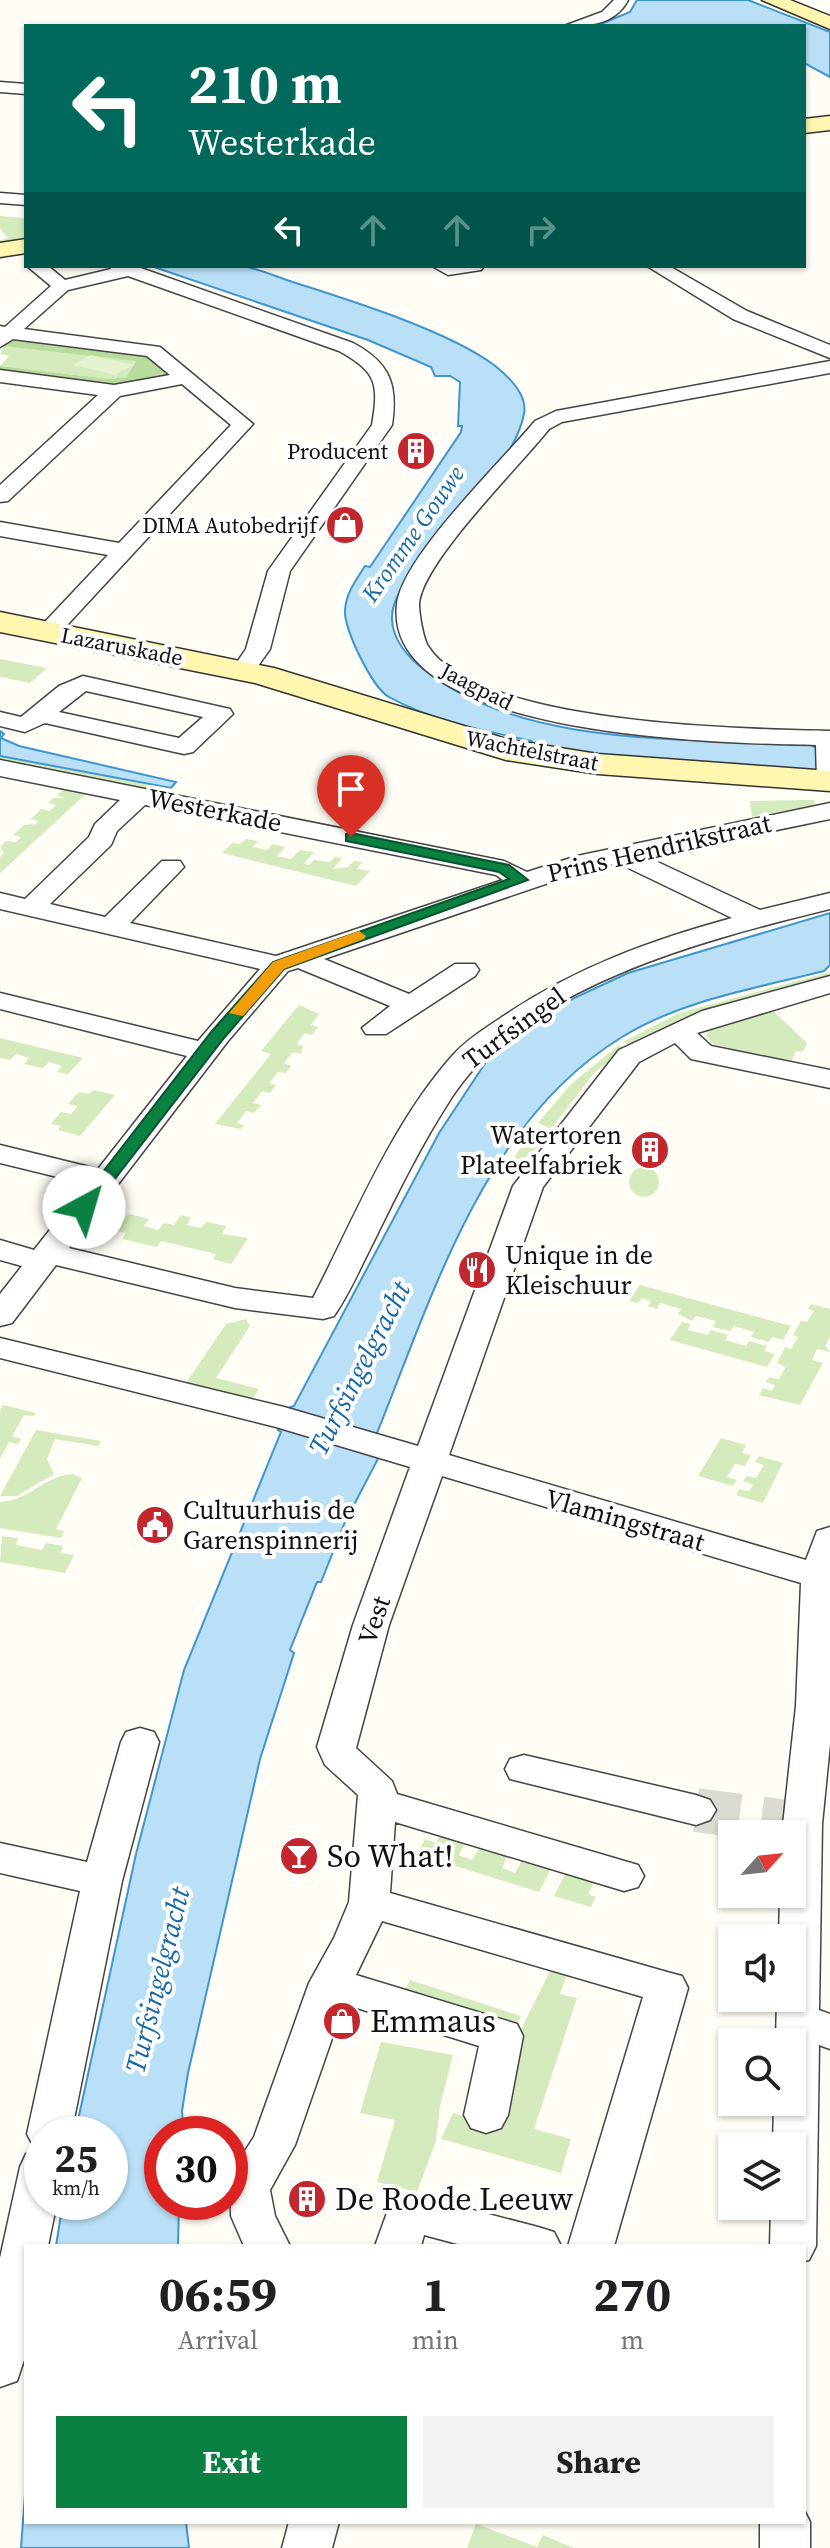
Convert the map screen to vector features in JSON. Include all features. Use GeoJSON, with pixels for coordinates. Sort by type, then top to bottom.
{"type":"FeatureCollection","features":[{"type":"Feature","properties":{"kind":"main road"},"geometry":{"type":"LineString","coordinates":[[775,1],[830,23]]}},
{"type":"Feature","properties":{"kind":"main road"},"geometry":{"type":"LineString","coordinates":[[806,126],[830,123]]}},
{"type":"Feature","properties":{"kind":"main road"},"geometry":{"type":"LineString","coordinates":[[0,250],[24,246]]}},
{"type":"Feature","properties":{"kind":"main road","name":"Lazaruskade"},"geometry":{"type":"LineString","coordinates":[[0,622],[243,671]]}},
{"type":"Feature","properties":{"kind":"main road","name":"Wachtelstraat"},"geometry":{"type":"LineString","coordinates":[[243,671],[506,750],[598,764],[829,756]]}},
{"type":"Feature","properties":{"kind":"street"},"geometry":{"type":"LineString","coordinates":[[577,24],[609,13],[619,7],[621,0]]}},
{"type":"Feature","properties":{"kind":"street"},"geometry":{"type":"LineString","coordinates":[[0,87],[24,89]]}},
{"type":"Feature","properties":{"kind":"street"},"geometry":{"type":"LineString","coordinates":[[0,198],[24,200]]}},
{"type":"Feature","properties":{"kind":"street"},"geometry":{"type":"LineString","coordinates":[[39,268],[62,286]]}},
{"type":"Feature","properties":{"kind":"street"},"geometry":{"type":"LineString","coordinates":[[3,335],[62,286],[123,268],[346,347],[367,358],[384,378],[387,399],[382,425],[279,571],[258,649],[243,671]]}},
{"type":"Feature","properties":{"kind":"street"},"geometry":{"type":"LineString","coordinates":[[659,268],[722,309],[760,327],[830,352]]}},
{"type":"Feature","properties":{"kind":"street"},"geometry":{"type":"LineString","coordinates":[[3,335],[153,351],[243,424],[49,631]]}},
{"type":"Feature","properties":{"kind":"street","name":"Jaagpad"},"geometry":{"type":"LineString","coordinates":[[829,756],[573,720],[497,700],[448,675],[415,649],[408,624],[408,602],[429,564],[542,425],[556,417],[830,367]]}},
{"type":"Feature","properties":{"kind":"street"},"geometry":{"type":"LineString","coordinates":[[0,376],[114,391],[185,378]]}},
{"type":"Feature","properties":{"kind":"street"},"geometry":{"type":"LineString","coordinates":[[0,496],[114,391]]}},
{"type":"Feature","properties":{"kind":"street"},"geometry":{"type":"LineString","coordinates":[[0,529],[126,551]]}},
{"type":"Feature","properties":{"kind":"street"},"geometry":{"type":"LineString","coordinates":[[0,719],[33,720],[184,747],[221,714],[83,683],[67,691],[33,720]]}},
{"type":"Feature","properties":{"kind":"street","name":"Westerkade"},"geometry":{"type":"LineString","coordinates":[[0,768],[504,869],[521,880]]}},
{"type":"Feature","properties":{"kind":"street"},"geometry":{"type":"LineString","coordinates":[[31,908],[102,839],[104,829],[139,796]]}},
{"type":"Feature","properties":{"kind":"street","name":"Prins Hendrikstraat"},"geometry":{"type":"LineString","coordinates":[[287,961],[521,880],[621,855],[830,811]]}},
{"type":"Feature","properties":{"kind":"street"},"geometry":{"type":"LineString","coordinates":[[621,855],[755,918]]}},
{"type":"Feature","properties":{"kind":"street"},"geometry":{"type":"LineString","coordinates":[[110,927],[171,867]]}},
{"type":"Feature","properties":{"kind":"street"},"geometry":{"type":"LineString","coordinates":[[0,901],[110,927],[287,961],[411,1005]]}},
{"type":"Feature","properties":{"kind":"street","name":"Turfsingel"},"geometry":{"type":"LineString","coordinates":[[44,1257],[222,1295],[323,1309],[420,1127],[461,1063],[517,1019],[602,969],[755,918],[830,901]]}},
{"type":"Feature","properties":{"kind":"street"},"geometry":{"type":"LineString","coordinates":[[0,1316],[207,1052],[287,961]]}},
{"type":"Feature","properties":{"kind":"street"},"geometry":{"type":"LineString","coordinates":[[376,1028],[465,970]]}},
{"type":"Feature","properties":{"kind":"street","name":"Vest"},"geometry":{"type":"LineString","coordinates":[[379,1803],[374,1785],[339,1755],[336,1747],[371,1625],[528,1186],[621,1063],[640,1048],[678,1030],[830,984]]}},
{"type":"Feature","properties":{"kind":"street"},"geometry":{"type":"LineString","coordinates":[[0,1001],[207,1052]]}},
{"type":"Feature","properties":{"kind":"street"},"geometry":{"type":"LineString","coordinates":[[678,1030],[701,1053],[830,1079]]}},
{"type":"Feature","properties":{"kind":"street"},"geometry":{"type":"LineString","coordinates":[[0,1154],[106,1180]]}},
{"type":"Feature","properties":{"kind":"street"},"geometry":{"type":"LineString","coordinates":[[0,1250],[44,1257]]}},
{"type":"Feature","properties":{"kind":"street","name":"Vlamingstraat"},"geometry":{"type":"LineString","coordinates":[[0,1348],[278,1416],[430,1463],[826,1565]]}},
{"type":"Feature","properties":{"kind":"street"},"geometry":{"type":"LineString","coordinates":[[793,2244],[813,2025],[798,1823],[815,1706],[826,1565]]}},
{"type":"Feature","properties":{"kind":"street"},"geometry":{"type":"LineString","coordinates":[[53,2116],[102,1881],[140,1742]]}},
{"type":"Feature","properties":{"kind":"street"},"geometry":{"type":"LineString","coordinates":[[524,1769],[696,1810]]}},
{"type":"Feature","properties":{"kind":"street"},"geometry":{"type":"LineString","coordinates":[[266,2244],[253,2216],[248,2190],[252,2174],[273,2145],[330,1983],[354,1941],[369,1902],[379,1803],[624,1876]]}},
{"type":"Feature","properties":{"kind":"street"},"geometry":{"type":"LineString","coordinates":[[0,1858],[102,1881]]}},
{"type":"Feature","properties":{"kind":"street"},"geometry":{"type":"LineString","coordinates":[[369,1902],[667,1988],[592,2244]]}},
{"type":"Feature","properties":{"kind":"street"},"geometry":{"type":"LineString","coordinates":[[330,1983],[502,2036],[486,2115]]}},
{"type":"Feature","properties":{"kind":"street"},"geometry":{"type":"LineString","coordinates":[[399,2244],[408,2212],[530,2244]]}},
{"type":"Feature","properties":{"kind":"street"},"geometry":{"type":"LineString","coordinates":[[26,2244],[31,2220]]}},
{"type":"Feature","properties":{"kind":"street"},"geometry":{"type":"LineString","coordinates":[[0,2366],[24,2252]]}},
{"type":"Feature","properties":{"kind":"street"},"geometry":{"type":"LineString","coordinates":[[307,2548],[313,2524]]}},
{"type":"Feature","properties":{"kind":"street"},"geometry":{"type":"LineString","coordinates":[[785,2524],[785,2548]]}},
{"type":"Feature","properties":{"kind":"green space"},"geometry":{"type":"Polygon","coordinates":[[[0,216],[24,218],[24,240],[0,244],[0,240],[8,238],[0,229],[0,216]]]}},
{"type":"Feature","properties":{"kind":"green space"},"geometry":{"type":"Polygon","coordinates":[[[15,338],[146,353],[166,367],[172,377],[119,386],[0,372],[0,366],[110,379],[126,377],[136,361],[4,346],[15,338]]]}},
{"type":"Feature","properties":{"kind":"green space"},"geometry":{"type":"Polygon","coordinates":[[[4,346],[136,360],[126,377],[110,379],[0,366],[9,356],[0,354],[4,346]]]}},
{"type":"Feature","properties":{"kind":"green space"},"geometry":{"type":"Polygon","coordinates":[[[91,355],[133,365],[115,375],[73,365],[91,355]]]}},
{"type":"Feature","properties":{"kind":"green space"},"geometry":{"type":"Polygon","coordinates":[[[0,659],[47,668],[30,683],[0,677],[0,659]]]}},
{"type":"Feature","properties":{"kind":"green space"},"geometry":{"type":"Polygon","coordinates":[[[0,756],[176,790],[169,798],[0,765],[0,756]]]}},
{"type":"Feature","properties":{"kind":"green space"},"geometry":{"type":"Polygon","coordinates":[[[63,790],[85,795],[0,873],[0,857],[4,853],[0,847],[6,841],[16,842],[21,837],[13,835],[24,825],[36,824],[38,821],[31,819],[41,809],[50,811],[56,805],[48,803],[53,798],[64,798],[57,795],[63,790]]]}},
{"type":"Feature","properties":{"kind":"green space"},"geometry":{"type":"Polygon","coordinates":[[[814,800],[815,805],[752,817],[750,801],[814,800]]]}},
{"type":"Feature","properties":{"kind":"green space"},"geometry":{"type":"Polygon","coordinates":[[[246,839],[258,841],[253,847],[267,850],[273,844],[285,847],[277,856],[291,859],[300,850],[314,852],[304,864],[309,865],[314,860],[330,862],[335,857],[342,858],[333,869],[348,867],[354,861],[362,862],[357,869],[370,871],[356,886],[222,853],[232,843],[240,844],[246,839]]]}},
{"type":"Feature","properties":{"kind":"green space"},"geometry":{"type":"Polygon","coordinates":[[[830,972],[830,980],[690,1018],[632,1046],[623,1042],[679,1013],[830,972]]]}},
{"type":"Feature","properties":{"kind":"green space"},"geometry":{"type":"Polygon","coordinates":[[[299,1005],[319,1014],[311,1025],[318,1027],[312,1035],[305,1033],[296,1044],[303,1046],[301,1054],[293,1052],[284,1063],[291,1066],[286,1073],[278,1072],[269,1083],[276,1085],[270,1093],[262,1091],[253,1103],[261,1105],[254,1113],[246,1111],[237,1123],[244,1125],[241,1129],[215,1124],[271,1054],[261,1051],[299,1005]]]}},
{"type":"Feature","properties":{"kind":"green space"},"geometry":{"type":"Polygon","coordinates":[[[770,1008],[807,1043],[803,1052],[796,1051],[791,1063],[713,1044],[706,1036],[709,1029],[770,1008]]]}},
{"type":"Feature","properties":{"kind":"green space"},"geometry":{"type":"Polygon","coordinates":[[[0,1038],[83,1058],[68,1074],[57,1072],[62,1066],[49,1062],[43,1068],[24,1064],[29,1058],[16,1054],[10,1060],[0,1058],[0,1038]]]}},
{"type":"Feature","properties":{"kind":"green space"},"geometry":{"type":"Polygon","coordinates":[[[619,1045],[627,1049],[595,1072],[553,1126],[558,1132],[538,1123],[571,1084],[619,1045]]]}},
{"type":"Feature","properties":{"kind":"green space"},"geometry":{"type":"Polygon","coordinates":[[[93,1090],[115,1095],[80,1136],[58,1130],[61,1126],[51,1124],[61,1112],[71,1114],[78,1106],[68,1104],[79,1092],[89,1094],[93,1090]]]}},
{"type":"Feature","properties":{"kind":"green space"},"geometry":{"type":"Polygon","coordinates":[[[534,1129],[552,1138],[542,1140],[523,1168],[529,1175],[506,1169],[534,1129]]]}},
{"type":"Feature","properties":{"kind":"green space"},"geometry":{"type":"Polygon","coordinates":[[[644,1167],[655,1171],[659,1182],[655,1193],[644,1197],[633,1193],[629,1182],[633,1171],[644,1167]]]}},
{"type":"Feature","properties":{"kind":"green space"},"geometry":{"type":"Polygon","coordinates":[[[104,1207],[114,1210],[109,1217],[123,1220],[129,1214],[149,1219],[144,1226],[158,1230],[164,1223],[174,1225],[181,1215],[191,1218],[187,1225],[201,1228],[206,1222],[226,1226],[222,1234],[248,1238],[231,1264],[213,1259],[216,1254],[161,1241],[157,1247],[122,1239],[126,1233],[107,1229],[103,1234],[85,1230],[104,1207]]]}},
{"type":"Feature","properties":{"kind":"green space"},"geometry":{"type":"Polygon","coordinates":[[[640,1285],[791,1326],[783,1340],[772,1337],[769,1342],[751,1337],[754,1332],[734,1326],[730,1331],[713,1327],[716,1321],[696,1316],[692,1321],[678,1314],[681,1309],[660,1303],[657,1309],[648,1306],[651,1301],[642,1298],[638,1303],[629,1301],[640,1285]]]}},
{"type":"Feature","properties":{"kind":"green space"},"geometry":{"type":"Polygon","coordinates":[[[811,1304],[830,1309],[830,1337],[825,1346],[830,1352],[817,1349],[812,1360],[823,1363],[800,1405],[759,1395],[763,1388],[772,1391],[775,1385],[766,1382],[769,1377],[779,1379],[786,1367],[777,1363],[785,1347],[791,1349],[798,1337],[793,1335],[801,1321],[807,1322],[814,1311],[808,1309],[811,1304]]]}},
{"type":"Feature","properties":{"kind":"green space"},"geometry":{"type":"Polygon","coordinates":[[[246,1319],[250,1326],[216,1378],[259,1389],[252,1400],[186,1383],[226,1324],[246,1319]]]}},
{"type":"Feature","properties":{"kind":"green space"},"geometry":{"type":"Polygon","coordinates":[[[682,1322],[690,1324],[688,1330],[708,1335],[711,1330],[728,1335],[725,1340],[746,1346],[749,1341],[767,1346],[764,1351],[775,1354],[767,1367],[670,1340],[682,1322]]]}},
{"type":"Feature","properties":{"kind":"green space"},"geometry":{"type":"Polygon","coordinates":[[[3,1405],[36,1413],[33,1416],[24,1415],[12,1436],[21,1439],[18,1444],[9,1442],[0,1458],[0,1411],[3,1405]]]}},
{"type":"Feature","properties":{"kind":"green space"},"geometry":{"type":"Polygon","coordinates":[[[36,1430],[101,1441],[98,1446],[55,1439],[47,1459],[54,1474],[17,1496],[0,1496],[36,1430]]]}},
{"type":"Feature","properties":{"kind":"green space"},"geometry":{"type":"Polygon","coordinates":[[[721,1438],[746,1445],[742,1453],[751,1455],[745,1466],[735,1464],[727,1477],[737,1480],[733,1486],[698,1476],[721,1438]]]}},
{"type":"Feature","properties":{"kind":"green space"},"geometry":{"type":"Polygon","coordinates":[[[759,1456],[783,1463],[763,1503],[736,1495],[739,1489],[749,1491],[753,1485],[743,1481],[747,1476],[756,1478],[764,1465],[755,1462],[759,1456]]]}},
{"type":"Feature","properties":{"kind":"green space"},"geometry":{"type":"Polygon","coordinates":[[[73,1474],[82,1478],[56,1529],[64,1531],[61,1538],[0,1528],[0,1502],[20,1497],[63,1475],[73,1474]]]}},
{"type":"Feature","properties":{"kind":"green space"},"geometry":{"type":"Polygon","coordinates":[[[2,1536],[18,1538],[16,1545],[42,1550],[46,1543],[63,1546],[61,1553],[74,1555],[65,1573],[0,1562],[2,1536]]]}},
{"type":"Feature","properties":{"kind":"green space"},"geometry":{"type":"Polygon","coordinates":[[[442,1832],[466,1840],[459,1855],[472,1860],[482,1844],[509,1852],[502,1868],[515,1873],[524,1857],[553,1865],[539,1892],[417,1854],[425,1839],[436,1843],[442,1832]]]}},
{"type":"Feature","properties":{"kind":"green space"},"geometry":{"type":"Polygon","coordinates":[[[567,1870],[596,1879],[588,1894],[596,1897],[591,1907],[554,1896],[567,1870]]]}},
{"type":"Feature","properties":{"kind":"green space"},"geometry":{"type":"Polygon","coordinates":[[[551,1969],[567,1974],[560,1994],[577,1998],[534,2129],[571,2139],[561,2173],[441,2139],[453,2113],[476,2120],[551,1969]]]}},
{"type":"Feature","properties":{"kind":"green space"},"geometry":{"type":"Polygon","coordinates":[[[410,1980],[521,2016],[515,2029],[403,1994],[410,1980]]]}},
{"type":"Feature","properties":{"kind":"green space"},"geometry":{"type":"Polygon","coordinates":[[[381,2042],[453,2055],[440,2106],[436,2141],[417,2192],[377,2182],[395,2120],[360,2113],[381,2042]]]}},
{"type":"Feature","properties":{"kind":"green space"},"geometry":{"type":"Polygon","coordinates":[[[476,2524],[537,2547],[543,2535],[574,2548],[467,2548],[476,2524]]]}},
{"type":"Feature","properties":{"kind":"water"},"geometry":{"type":"Polygon","coordinates":[[[637,0],[748,0],[830,32],[830,77],[806,64],[806,24],[601,24],[630,12],[637,0]]]}},
{"type":"Feature","properties":{"kind":"water","name":"Kromme Gouwe"},"geometry":{"type":"Polygon","coordinates":[[[157,268],[252,268],[427,329],[475,352],[516,386],[523,399],[524,414],[516,438],[502,462],[407,578],[395,602],[392,619],[395,634],[414,661],[453,689],[498,710],[548,724],[654,738],[807,743],[819,749],[830,772],[664,762],[539,747],[531,741],[440,718],[405,705],[382,692],[360,657],[349,630],[345,610],[347,598],[365,566],[370,567],[461,432],[462,426],[458,426],[460,382],[450,376],[435,376],[431,367],[368,340],[157,268]]]}},
{"type":"Feature","properties":{"kind":"water"},"geometry":{"type":"Polygon","coordinates":[[[0,731],[4,734],[1,738],[19,746],[176,782],[171,788],[0,756],[0,731]]]}},
{"type":"Feature","properties":{"kind":"water","name":"Turfsingelgracht"},"geometry":{"type":"Polygon","coordinates":[[[830,913],[830,965],[824,971],[695,1004],[669,1013],[622,1037],[574,1073],[533,1115],[498,1164],[468,1216],[442,1271],[375,1438],[380,1455],[345,1522],[321,1582],[317,1582],[290,1650],[294,1653],[260,1759],[188,2073],[182,2116],[144,2116],[144,2220],[179,2220],[178,2244],[56,2244],[60,2220],[128,2220],[128,2116],[79,2116],[136,1854],[184,1670],[281,1432],[278,1430],[290,1407],[294,1406],[439,1133],[486,1062],[574,998],[628,973],[830,913]]]}},
{"type":"Feature","properties":{"kind":"water"},"geometry":{"type":"Polygon","coordinates":[[[24,2508],[24,2524],[186,2524],[189,2548],[21,2548],[24,2508]]]}},
{"type":"Feature","properties":{"kind":"tunnel"},"geometry":{"type":"LineString","coordinates":[[696,1810],[771,1820]]}},
{"type":"Feature","properties":{"kind":"slow traffic"},"geometry":{"type":"LineString","coordinates":[[237,1013],[278,965],[359,936]]}},
{"type":"Feature","properties":{"kind":"place","name":"Producent"},"geometry":{"type":"Point","coordinates":[416,451]}},
{"type":"Feature","properties":{"kind":"place","name":"DIMA Autobedrijf"},"geometry":{"type":"Point","coordinates":[345,525]}},
{"type":"Feature","properties":{"kind":"place","name":"Watertoren Plateelfabriek"},"geometry":{"type":"Point","coordinates":[650,1150]}},
{"type":"Feature","properties":{"kind":"place","name":"Unique in de Kleischuur"},"geometry":{"type":"Point","coordinates":[477,1270]}},
{"type":"Feature","properties":{"kind":"place","name":"Cultuurhuis de Garenspinnerij"},"geometry":{"type":"Point","coordinates":[155,1525]}},
{"type":"Feature","properties":{"kind":"place","name":"So What!"},"geometry":{"type":"Point","coordinates":[299,1856]}},
{"type":"Feature","properties":{"kind":"place","name":"Emmaus"},"geometry":{"type":"Point","coordinates":[342,2021]}},
{"type":"Feature","properties":{"kind":"place","name":"De Roode Leeuw"},"geometry":{"type":"Point","coordinates":[307,2199]}},
{"type":"Feature","properties":{"kind":"route"},"geometry":{"type":"LineString","coordinates":[[84,1207],[218,1035],[278,965],[521,880],[504,869],[351,837]]}}]}
